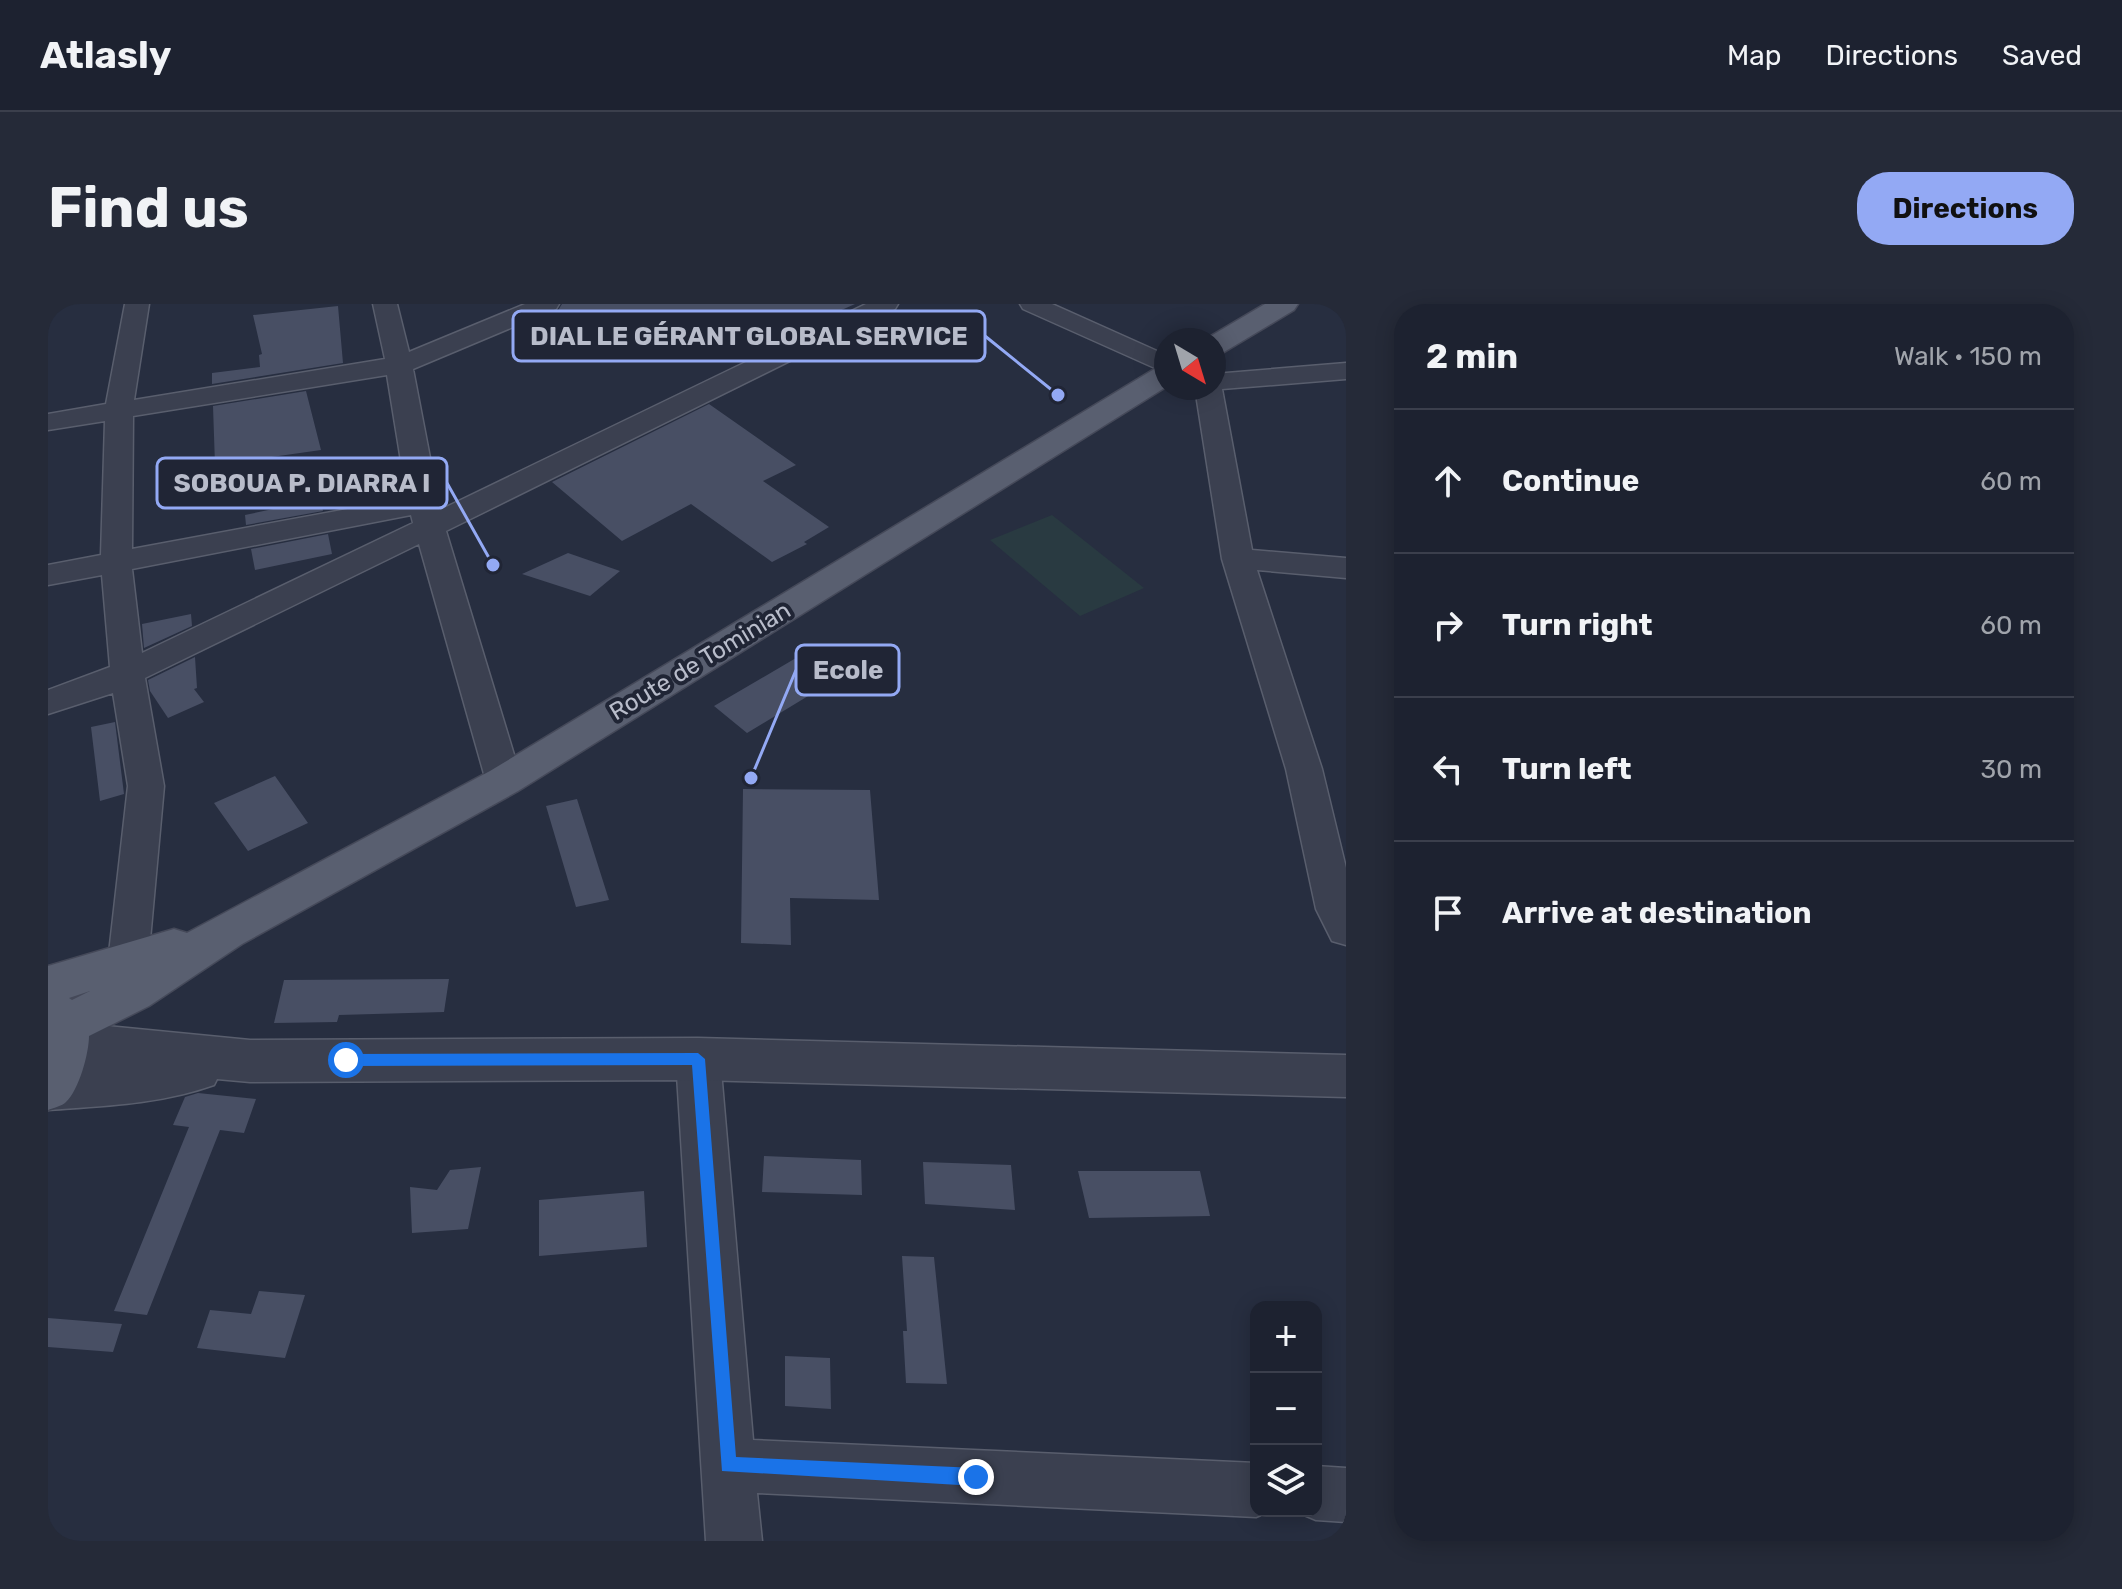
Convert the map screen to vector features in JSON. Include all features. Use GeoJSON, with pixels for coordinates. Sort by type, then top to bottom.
{"type":"FeatureCollection","features":[{"type":"Feature","properties":{"kind":"main road"},"geometry":{"type":"LineString","coordinates":[[1226,339],[1284,304]]}},
{"type":"Feature","properties":{"kind":"main road","name":"Route de Tominian"},"geometry":{"type":"LineString","coordinates":[[226,931],[504,781],[1154,381]]}},
{"type":"Feature","properties":{"kind":"main road"},"geometry":{"type":"LineString","coordinates":[[57,1016],[128,962],[226,931]]}},
{"type":"Feature","properties":{"kind":"main road"},"geometry":{"type":"LineString","coordinates":[[57,1016],[133,992],[226,931]]}},
{"type":"Feature","properties":{"kind":"main road"},"geometry":{"type":"LineString","coordinates":[[48,1088],[58,1073],[57,1016]]}},
{"type":"Feature","properties":{"kind":"street"},"geometry":{"type":"LineString","coordinates":[[128,962],[146,786],[127,671],[116,562],[119,410],[137,304]]}},
{"type":"Feature","properties":{"kind":"street"},"geometry":{"type":"LineString","coordinates":[[385,304],[427,516],[504,781]]}},
{"type":"Feature","properties":{"kind":"street"},"geometry":{"type":"LineString","coordinates":[[48,422],[399,365],[547,304]]}},
{"type":"Feature","properties":{"kind":"street"},"geometry":{"type":"LineString","coordinates":[[48,702],[103,684],[188,645],[427,516],[886,304]]}},
{"type":"Feature","properties":{"kind":"street"},"geometry":{"type":"LineString","coordinates":[[1032,304],[1154,360]]}},
{"type":"Feature","properties":{"kind":"street"},"geometry":{"type":"LineString","coordinates":[[1226,381],[1346,371]]}},
{"type":"Feature","properties":{"kind":"street"},"geometry":{"type":"LineString","coordinates":[[1210,400],[1238,559],[1304,769],[1336,909],[1346,929]]}},
{"type":"Feature","properties":{"kind":"street"},"geometry":{"type":"LineString","coordinates":[[48,575],[427,516]]}},
{"type":"Feature","properties":{"kind":"street"},"geometry":{"type":"LineString","coordinates":[[1238,559],[1346,568]]}},
{"type":"Feature","properties":{"kind":"street"},"geometry":{"type":"LineString","coordinates":[[57,1016],[250,1061]]}},
{"type":"Feature","properties":{"kind":"street"},"geometry":{"type":"LineString","coordinates":[[698,1059],[734,1541]]}},
{"type":"Feature","properties":{"kind":"street"},"geometry":{"type":"LineString","coordinates":[[48,1088],[133,1082],[250,1061],[698,1059],[1346,1076]]}},
{"type":"Feature","properties":{"kind":"street"},"geometry":{"type":"LineString","coordinates":[[728,1465],[1250,1490]]}},
{"type":"Feature","properties":{"kind":"street"},"geometry":{"type":"LineString","coordinates":[[1322,1493],[1346,1495]]}},
{"type":"Feature","properties":{"kind":"shaded area"},"geometry":{"type":"Polygon","coordinates":[[[1052,515],[1144,588],[1080,616],[990,540],[1052,515]]]}},
{"type":"Feature","properties":{"kind":"building"},"geometry":{"type":"Polygon","coordinates":[[[562,304],[855,304],[737,357],[703,336],[685,343],[658,330],[603,354],[544,317],[557,312],[562,304]]]}},
{"type":"Feature","properties":{"kind":"building"},"geometry":{"type":"Polygon","coordinates":[[[338,306],[343,363],[212,384],[212,373],[260,367],[259,355],[262,354],[253,315],[338,306]]]}},
{"type":"Feature","properties":{"kind":"building"},"geometry":{"type":"Polygon","coordinates":[[[306,391],[321,450],[215,465],[213,406],[306,391]]]}},
{"type":"Feature","properties":{"kind":"building"},"geometry":{"type":"Polygon","coordinates":[[[709,404],[796,465],[763,481],[829,527],[804,542],[807,544],[772,562],[691,504],[622,541],[552,482],[709,404]]]}},
{"type":"Feature","properties":{"kind":"building"},"geometry":{"type":"Polygon","coordinates":[[[320,499],[323,511],[246,525],[245,515],[320,499]]]}},
{"type":"Feature","properties":{"kind":"building"},"geometry":{"type":"Polygon","coordinates":[[[328,534],[332,554],[255,570],[251,549],[328,534]]]}},
{"type":"Feature","properties":{"kind":"building"},"geometry":{"type":"Polygon","coordinates":[[[568,553],[620,571],[590,596],[522,574],[568,553]]]}},
{"type":"Feature","properties":{"kind":"building"},"geometry":{"type":"Polygon","coordinates":[[[191,614],[192,626],[144,648],[142,624],[191,614]]]}},
{"type":"Feature","properties":{"kind":"building"},"geometry":{"type":"Polygon","coordinates":[[[813,648],[846,673],[747,733],[714,706],[813,648]]]}},
{"type":"Feature","properties":{"kind":"building"},"geometry":{"type":"Polygon","coordinates":[[[195,657],[197,688],[194,689],[204,702],[168,718],[150,691],[148,680],[195,657]]]}},
{"type":"Feature","properties":{"kind":"building"},"geometry":{"type":"Polygon","coordinates":[[[115,722],[124,794],[100,801],[91,727],[115,722]]]}},
{"type":"Feature","properties":{"kind":"building"},"geometry":{"type":"Polygon","coordinates":[[[275,776],[308,823],[248,851],[214,803],[275,776]]]}},
{"type":"Feature","properties":{"kind":"building"},"geometry":{"type":"Polygon","coordinates":[[[743,789],[870,790],[879,900],[790,898],[791,945],[741,943],[743,789]]]}},
{"type":"Feature","properties":{"kind":"building"},"geometry":{"type":"Polygon","coordinates":[[[577,799],[609,900],[576,907],[546,806],[577,799]]]}},
{"type":"Feature","properties":{"kind":"building"},"geometry":{"type":"Polygon","coordinates":[[[449,979],[444,1012],[339,1015],[337,1022],[274,1023],[284,980],[449,979]]]}},
{"type":"Feature","properties":{"kind":"building"},"geometry":{"type":"Polygon","coordinates":[[[198,1093],[256,1099],[244,1133],[220,1130],[147,1315],[114,1311],[189,1127],[173,1125],[185,1097],[198,1093]]]}},
{"type":"Feature","properties":{"kind":"building"},"geometry":{"type":"Polygon","coordinates":[[[764,1156],[861,1160],[862,1195],[762,1192],[764,1156]]]}},
{"type":"Feature","properties":{"kind":"building"},"geometry":{"type":"Polygon","coordinates":[[[923,1162],[1011,1165],[1015,1210],[925,1204],[923,1162]]]}},
{"type":"Feature","properties":{"kind":"building"},"geometry":{"type":"Polygon","coordinates":[[[481,1167],[468,1229],[412,1233],[410,1187],[437,1190],[450,1170],[481,1167]]]}},
{"type":"Feature","properties":{"kind":"building"},"geometry":{"type":"Polygon","coordinates":[[[1078,1171],[1200,1171],[1210,1216],[1089,1218],[1078,1171]]]}},
{"type":"Feature","properties":{"kind":"building"},"geometry":{"type":"Polygon","coordinates":[[[644,1191],[647,1247],[539,1256],[539,1200],[644,1191]]]}},
{"type":"Feature","properties":{"kind":"building"},"geometry":{"type":"Polygon","coordinates":[[[902,1256],[934,1257],[947,1384],[906,1383],[903,1331],[907,1331],[902,1256]]]}},
{"type":"Feature","properties":{"kind":"building"},"geometry":{"type":"Polygon","coordinates":[[[259,1291],[305,1295],[285,1358],[197,1348],[210,1310],[251,1314],[259,1291]]]}},
{"type":"Feature","properties":{"kind":"building"},"geometry":{"type":"Polygon","coordinates":[[[48,1318],[122,1324],[113,1352],[48,1347],[48,1318]]]}},
{"type":"Feature","properties":{"kind":"building"},"geometry":{"type":"Polygon","coordinates":[[[785,1356],[830,1358],[831,1409],[785,1406],[785,1356]]]}},
{"type":"Feature","properties":{"kind":"place","name":"DIAL LE GÉRANT GLOBAL SERVICE"},"geometry":{"type":"Point","coordinates":[1058,395]}},
{"type":"Feature","properties":{"kind":"place","name":"SOBOUA P. DIARRA I"},"geometry":{"type":"Point","coordinates":[493,565]}},
{"type":"Feature","properties":{"kind":"place","name":"Ecole"},"geometry":{"type":"Point","coordinates":[751,778]}},
{"type":"Feature","properties":{"kind":"route"},"geometry":{"type":"LineString","coordinates":[[346,1060],[698,1059],[728,1465],[976,1477]]}}]}
